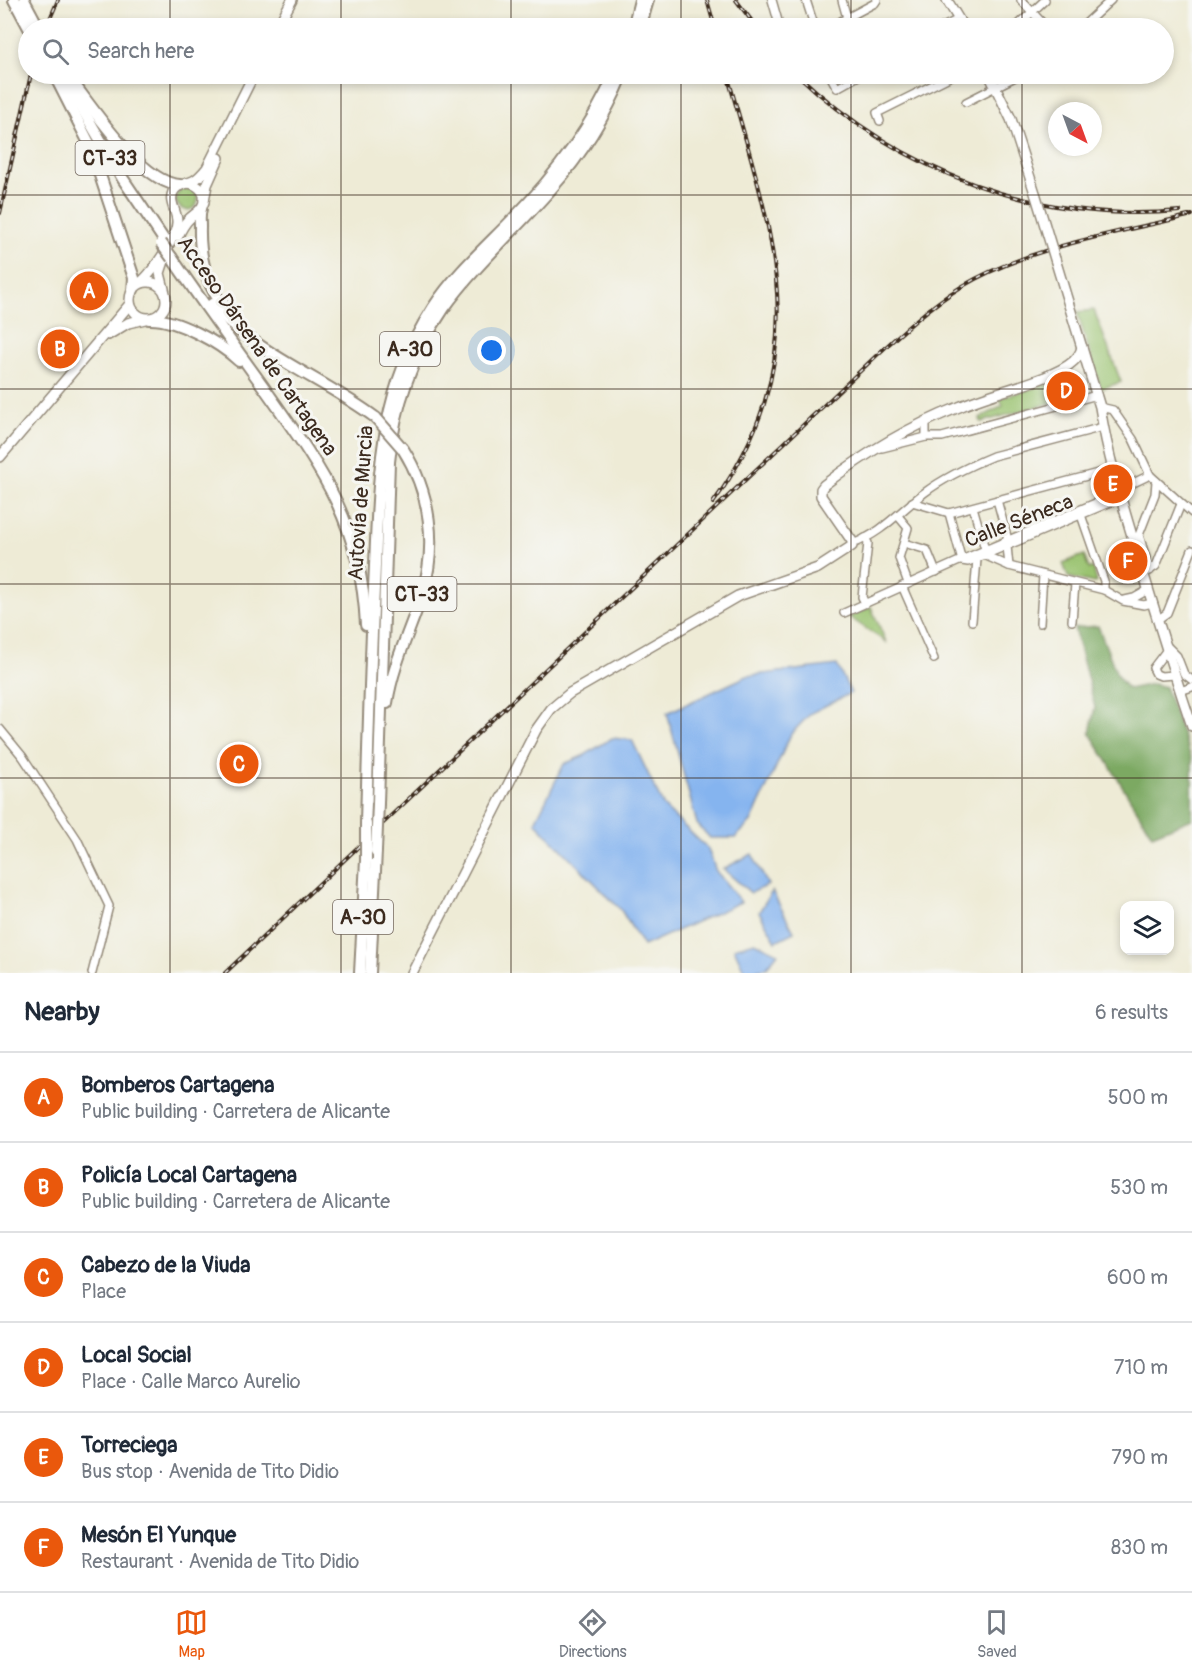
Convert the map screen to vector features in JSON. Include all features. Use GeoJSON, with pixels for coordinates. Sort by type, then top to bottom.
{"type":"FeatureCollection","features":[{"type":"Feature","properties":{"kind":"highway"},"geometry":{"type":"LineString","coordinates":[[14,0],[28,18]]}},
{"type":"Feature","properties":{"kind":"highway"},"geometry":{"type":"LineString","coordinates":[[24,0],[31,18]]}},
{"type":"Feature","properties":{"kind":"highway"},"geometry":{"type":"LineString","coordinates":[[636,18],[640,0]]}},
{"type":"Feature","properties":{"kind":"highway"},"geometry":{"type":"LineString","coordinates":[[643,18],[648,0]]}},
{"type":"Feature","properties":{"kind":"highway","name":"Acceso Dársena de Cartagena"},"geometry":{"type":"LineString","coordinates":[[70,84],[123,179],[162,241]]}},
{"type":"Feature","properties":{"kind":"highway"},"geometry":{"type":"LineString","coordinates":[[72,84],[113,135],[156,176],[169,183],[184,184]]}},
{"type":"Feature","properties":{"kind":"highway","name":"Autovía de Murcia"},"geometry":{"type":"LineString","coordinates":[[370,973],[378,803],[388,477],[398,412],[412,369],[429,332],[496,242],[562,164],[588,125],[610,84]]}},
{"type":"Feature","properties":{"kind":"highway","name":"Autovía de Murcia"},"geometry":{"type":"LineString","coordinates":[[360,973],[366,860],[369,684],[380,461],[390,403],[411,346],[432,309],[451,284],[551,190],[573,162],[599,122],[618,84]]}},
{"type":"Feature","properties":{"kind":"highway"},"geometry":{"type":"LineString","coordinates":[[60,86],[80,124],[97,165],[134,278],[135,288]]}},
{"type":"Feature","properties":{"kind":"highway","name":"Acceso Dársena de Cartagena"},"geometry":{"type":"LineString","coordinates":[[60,86],[119,182],[173,256],[324,476],[352,537],[364,587],[369,684]]}},
{"type":"Feature","properties":{"kind":"highway"},"geometry":{"type":"LineString","coordinates":[[200,208],[201,260],[207,279],[217,297],[237,321],[260,340],[333,390]]}},
{"type":"Feature","properties":{"kind":"highway","name":"Acceso Dársena de Cartagena"},"geometry":{"type":"LineString","coordinates":[[173,256],[206,298],[231,324],[265,349],[376,418],[403,449],[423,490],[430,529],[431,552],[423,593],[392,677],[380,738]]}},
{"type":"Feature","properties":{"kind":"highway"},"geometry":{"type":"LineString","coordinates":[[147,319],[172,323],[224,348],[246,370],[288,422]]}},
{"type":"Feature","properties":{"kind":"main road"},"geometry":{"type":"LineString","coordinates":[[282,18],[292,0]]}},
{"type":"Feature","properties":{"kind":"main road"},"geometry":{"type":"LineString","coordinates":[[289,18],[298,0]]}},
{"type":"Feature","properties":{"kind":"main road"},"geometry":{"type":"LineString","coordinates":[[949,0],[958,18]]}},
{"type":"Feature","properties":{"kind":"main road"},"geometry":{"type":"LineString","coordinates":[[147,319],[136,314],[130,304],[130,297],[135,288],[150,273],[175,231],[177,217],[172,194],[184,184],[197,178],[210,164],[249,84]]}},
{"type":"Feature","properties":{"kind":"main road"},"geometry":{"type":"LineString","coordinates":[[84,357],[119,328],[157,316],[163,310],[166,303],[160,278],[162,265],[184,225],[200,208],[207,185],[256,84]]}},
{"type":"Feature","properties":{"kind":"main road"},"geometry":{"type":"LineString","coordinates":[[995,84],[1017,134],[1071,309],[1082,347],[1083,365],[1101,407],[1102,427],[1113,469],[1147,573],[1148,590],[1192,726]]}},
{"type":"Feature","properties":{"kind":"main road"},"geometry":{"type":"LineString","coordinates":[[184,184],[195,184],[201,189],[200,208]]}},
{"type":"Feature","properties":{"kind":"main road"},"geometry":{"type":"LineString","coordinates":[[173,207],[184,215],[200,208]]}},
{"type":"Feature","properties":{"kind":"main road"},"geometry":{"type":"LineString","coordinates":[[135,288],[151,282],[165,293]]}},
{"type":"Feature","properties":{"kind":"main road"},"geometry":{"type":"LineString","coordinates":[[0,457],[130,304]]}},
{"type":"Feature","properties":{"kind":"main road"},"geometry":{"type":"LineString","coordinates":[[412,973],[536,730],[552,709],[570,693],[738,596],[818,568],[845,551],[852,544],[821,496],[821,489],[879,449],[926,422],[959,407],[1083,365]]}},
{"type":"Feature","properties":{"kind":"street"},"geometry":{"type":"LineString","coordinates":[[772,0],[777,18]]}},
{"type":"Feature","properties":{"kind":"street"},"geometry":{"type":"LineString","coordinates":[[806,0],[812,18]]}},
{"type":"Feature","properties":{"kind":"street"},"geometry":{"type":"LineString","coordinates":[[842,0],[847,18],[876,2]]}},
{"type":"Feature","properties":{"kind":"street"},"geometry":{"type":"LineString","coordinates":[[1021,0],[1038,18]]}},
{"type":"Feature","properties":{"kind":"street"},"geometry":{"type":"LineString","coordinates":[[1026,18],[1045,0]]}},
{"type":"Feature","properties":{"kind":"street"},"geometry":{"type":"LineString","coordinates":[[1091,18],[1106,2]]}},
{"type":"Feature","properties":{"kind":"street"},"geometry":{"type":"LineString","coordinates":[[880,121],[877,113],[935,84]]}},
{"type":"Feature","properties":{"kind":"street"},"geometry":{"type":"LineString","coordinates":[[966,102],[1003,84]]}},
{"type":"Feature","properties":{"kind":"street"},"geometry":{"type":"LineString","coordinates":[[1055,385],[1060,405]]}},
{"type":"Feature","properties":{"kind":"street"},"geometry":{"type":"LineString","coordinates":[[879,449],[926,437],[942,437],[1097,395]]}},
{"type":"Feature","properties":{"kind":"street"},"geometry":{"type":"LineString","coordinates":[[1101,407],[1113,410],[1132,439],[1150,475],[1192,513]]}},
{"type":"Feature","properties":{"kind":"street"},"geometry":{"type":"LineString","coordinates":[[926,422],[926,437]]}},
{"type":"Feature","properties":{"kind":"street"},"geometry":{"type":"LineString","coordinates":[[852,544],[866,538],[898,516],[912,502],[945,480],[993,456],[1102,427]]}},
{"type":"Feature","properties":{"kind":"street"},"geometry":{"type":"LineString","coordinates":[[912,502],[949,513],[1113,469]]}},
{"type":"Feature","properties":{"kind":"street"},"geometry":{"type":"LineString","coordinates":[[1122,493],[1150,475]]}},
{"type":"Feature","properties":{"kind":"street"},"geometry":{"type":"LineString","coordinates":[[1156,481],[1155,494],[1139,535],[1147,573],[1156,566],[1181,504]]}},
{"type":"Feature","properties":{"kind":"street","name":"Calle Séneca"},"geometry":{"type":"LineString","coordinates":[[1007,543],[1081,515],[1122,493]]}},
{"type":"Feature","properties":{"kind":"street","name":"Calle Séneca"},"geometry":{"type":"LineString","coordinates":[[844,613],[1122,493]]}},
{"type":"Feature","properties":{"kind":"street"},"geometry":{"type":"LineString","coordinates":[[997,501],[1007,543],[1009,566]]}},
{"type":"Feature","properties":{"kind":"street"},"geometry":{"type":"LineString","coordinates":[[972,621],[982,554],[973,507]]}},
{"type":"Feature","properties":{"kind":"street"},"geometry":{"type":"LineString","coordinates":[[949,513],[962,561]]}},
{"type":"Feature","properties":{"kind":"street"},"geometry":{"type":"LineString","coordinates":[[1081,515],[1104,581],[1104,590]]}},
{"type":"Feature","properties":{"kind":"street"},"geometry":{"type":"LineString","coordinates":[[898,516],[908,528],[899,558],[905,585],[934,659]]}},
{"type":"Feature","properties":{"kind":"street"},"geometry":{"type":"LineString","coordinates":[[865,603],[862,597],[868,543],[866,538]]}},
{"type":"Feature","properties":{"kind":"street"},"geometry":{"type":"LineString","coordinates":[[904,543],[927,550],[936,572]]}},
{"type":"Feature","properties":{"kind":"street"},"geometry":{"type":"LineString","coordinates":[[1157,620],[1167,614],[1192,550]]}},
{"type":"Feature","properties":{"kind":"street"},"geometry":{"type":"LineString","coordinates":[[982,554],[1009,566],[1104,590],[1123,601],[1144,605],[1152,603]]}},
{"type":"Feature","properties":{"kind":"street","name":"Calle Séneca"},"geometry":{"type":"LineString","coordinates":[[962,561],[968,562],[982,554]]}},
{"type":"Feature","properties":{"kind":"street"},"geometry":{"type":"LineString","coordinates":[[1040,623],[1042,575]]}},
{"type":"Feature","properties":{"kind":"street"},"geometry":{"type":"LineString","coordinates":[[1072,621],[1075,584]]}},
{"type":"Feature","properties":{"kind":"street"},"geometry":{"type":"LineString","coordinates":[[1123,601],[1148,590]]}},
{"type":"Feature","properties":{"kind":"street"},"geometry":{"type":"LineString","coordinates":[[1174,675],[1161,676],[1156,674],[1153,668],[1165,647],[1177,656],[1184,674],[1192,680]]}},
{"type":"Feature","properties":{"kind":"street"},"geometry":{"type":"LineString","coordinates":[[1180,691],[1192,687]]}},
{"type":"Feature","properties":{"kind":"street"},"geometry":{"type":"LineString","coordinates":[[0,729],[23,757],[77,840],[109,906],[92,973]]}},
{"type":"Feature","properties":{"kind":"green space"},"geometry":{"type":"Polygon","coordinates":[[[187,188],[195,191],[198,199],[195,207],[187,210],[179,207],[176,199],[179,191],[187,188]]]}},
{"type":"Feature","properties":{"kind":"green space"},"geometry":{"type":"Polygon","coordinates":[[[1094,310],[1121,382],[1101,389],[1077,312],[1094,310]]]}},
{"type":"Feature","properties":{"kind":"green space"},"geometry":{"type":"Polygon","coordinates":[[[1050,383],[1055,402],[981,422],[980,418],[1003,406],[1000,398],[1050,383]]]}},
{"type":"Feature","properties":{"kind":"green space"},"geometry":{"type":"Polygon","coordinates":[[[1084,555],[1089,569],[1093,567],[1097,582],[1068,577],[1063,563],[1084,555]]]}},
{"type":"Feature","properties":{"kind":"green space"},"geometry":{"type":"Polygon","coordinates":[[[871,607],[886,642],[849,617],[871,607]]]}},
{"type":"Feature","properties":{"kind":"green space"},"geometry":{"type":"Polygon","coordinates":[[[1098,626],[1118,677],[1128,689],[1153,684],[1165,687],[1192,760],[1192,819],[1152,835],[1090,733],[1095,707],[1074,628],[1098,626]]]}},
{"type":"Feature","properties":{"kind":"water"},"geometry":{"type":"Polygon","coordinates":[[[837,665],[851,693],[811,713],[791,734],[751,822],[735,838],[710,838],[697,824],[667,713],[747,676],[837,665]]]}},
{"type":"Feature","properties":{"kind":"water"},"geometry":{"type":"Polygon","coordinates":[[[612,738],[632,740],[664,807],[708,849],[716,871],[741,902],[643,946],[621,910],[535,822],[564,764],[585,755],[612,738]]]}},
{"type":"Feature","properties":{"kind":"water"},"geometry":{"type":"Polygon","coordinates":[[[752,854],[768,885],[751,893],[723,869],[752,854]]]}},
{"type":"Feature","properties":{"kind":"water"},"geometry":{"type":"Polygon","coordinates":[[[772,891],[794,932],[776,941],[759,912],[772,891]]]}},
{"type":"Feature","properties":{"kind":"water"},"geometry":{"type":"Polygon","coordinates":[[[755,942],[778,953],[766,968],[745,972],[734,948],[755,942]]]}},
{"type":"Feature","properties":{"kind":"railway"},"geometry":{"type":"LineString","coordinates":[[50,18],[58,0]]}},
{"type":"Feature","properties":{"kind":"railway"},"geometry":{"type":"LineString","coordinates":[[707,0],[712,18]]}},
{"type":"Feature","properties":{"kind":"railway"},"geometry":{"type":"LineString","coordinates":[[736,0],[750,18]]}},
{"type":"Feature","properties":{"kind":"railway"},"geometry":{"type":"LineString","coordinates":[[0,213],[29,84]]}},
{"type":"Feature","properties":{"kind":"railway"},"geometry":{"type":"LineString","coordinates":[[713,503],[746,448],[767,395],[776,344],[777,292],[771,240],[759,187],[730,84]]}},
{"type":"Feature","properties":{"kind":"railway"},"geometry":{"type":"LineString","coordinates":[[808,84],[837,109],[880,139],[926,164],[974,184],[1024,199],[1075,209],[1127,213],[1180,211]]}},
{"type":"Feature","properties":{"kind":"railway"},"geometry":{"type":"LineString","coordinates":[[225,973],[876,356],[928,311],[961,287],[1014,261],[1103,235],[1192,215]]}},
{"type":"Feature","properties":{"kind":"place","name":"Bomberos Cartagena"},"geometry":{"type":"Point","coordinates":[89,291]}},
{"type":"Feature","properties":{"kind":"place","name":"Policía Local Cartagena"},"geometry":{"type":"Point","coordinates":[60,349]}},
{"type":"Feature","properties":{"kind":"place","name":"Local Social"},"geometry":{"type":"Point","coordinates":[1066,391]}},
{"type":"Feature","properties":{"kind":"place","name":"Torreciega"},"geometry":{"type":"Point","coordinates":[1113,484]}},
{"type":"Feature","properties":{"kind":"place","name":"Mesón El Yunque"},"geometry":{"type":"Point","coordinates":[1128,561]}},
{"type":"Feature","properties":{"kind":"place","name":"Cabezo de la Viuda"},"geometry":{"type":"Point","coordinates":[239,764]}}]}
